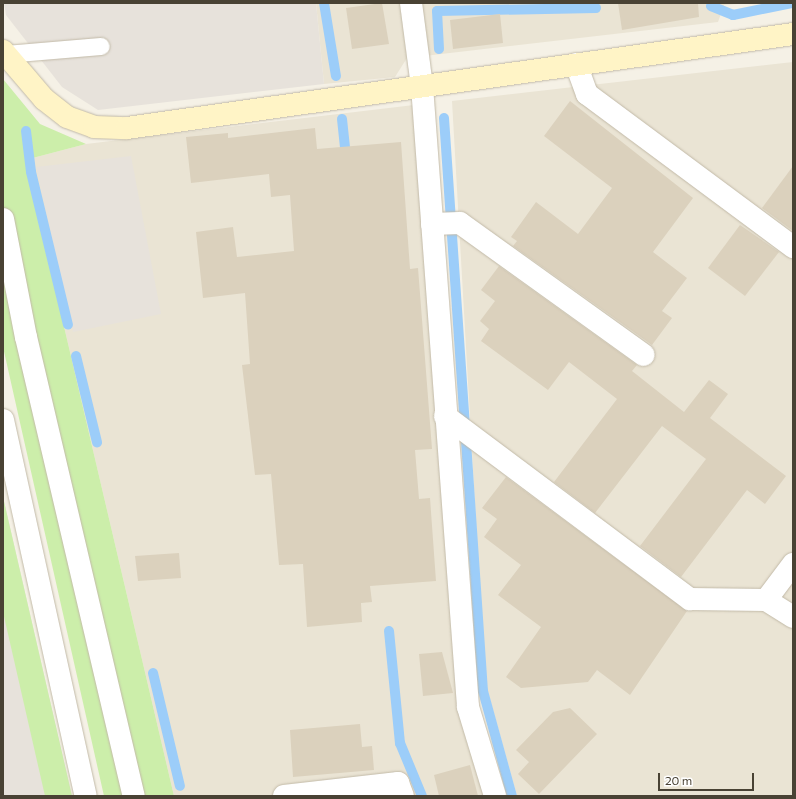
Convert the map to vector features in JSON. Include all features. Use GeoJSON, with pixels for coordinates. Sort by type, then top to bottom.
{"type":"FeatureCollection","features":[{"type":"Feature","properties":{"kind":"street"},"geometry":{"type":"LineString","coordinates":[[411,3],[422,86],[445,416],[468,707],[495,796]]}},
{"type":"Feature","properties":{"kind":"street"},"geometry":{"type":"LineString","coordinates":[[4,54],[44,99],[67,117],[94,127],[127,128],[793,34]]}},
{"type":"Feature","properties":{"kind":"street"},"geometry":{"type":"LineString","coordinates":[[576,64],[587,94],[793,247]]}},
{"type":"Feature","properties":{"kind":"street"},"geometry":{"type":"LineString","coordinates":[[3,218],[26,337],[134,796]]}},
{"type":"Feature","properties":{"kind":"street"},"geometry":{"type":"LineString","coordinates":[[432,224],[460,224],[644,355]]}},
{"type":"Feature","properties":{"kind":"street"},"geometry":{"type":"LineString","coordinates":[[445,416],[472,433],[690,599],[766,600],[793,617]]}},
{"type":"Feature","properties":{"kind":"street"},"geometry":{"type":"LineString","coordinates":[[3,420],[86,796]]}},
{"type":"Feature","properties":{"kind":"street"},"geometry":{"type":"LineString","coordinates":[[766,600],[793,564]]}},
{"type":"Feature","properties":{"kind":"street"},"geometry":{"type":"LineString","coordinates":[[284,796],[398,783],[403,796]]}},
{"type":"Feature","properties":{"kind":"lane"},"geometry":{"type":"LineString","coordinates":[[4,54],[101,46]]}},
{"type":"Feature","properties":{"kind":"shaded area"},"geometry":{"type":"Polygon","coordinates":[[[4,3],[316,3],[324,84],[98,110],[62,87],[6,15],[4,3]]]}},
{"type":"Feature","properties":{"kind":"shaded area"},"geometry":{"type":"Polygon","coordinates":[[[316,3],[751,3],[724,5],[718,22],[407,58],[395,77],[324,84],[316,3]]]}},
{"type":"Feature","properties":{"kind":"shaded area"},"geometry":{"type":"Polygon","coordinates":[[[793,62],[793,796],[517,796],[485,681],[452,101],[793,62]]]}},
{"type":"Feature","properties":{"kind":"shaded area"},"geometry":{"type":"Polygon","coordinates":[[[414,105],[464,720],[489,796],[174,796],[25,160],[86,144],[414,105]]]}},
{"type":"Feature","properties":{"kind":"shaded area"},"geometry":{"type":"Polygon","coordinates":[[[131,156],[161,314],[73,332],[36,167],[131,156]]]}},
{"type":"Feature","properties":{"kind":"shaded area"},"geometry":{"type":"Polygon","coordinates":[[[3,497],[72,796],[3,796],[3,497]]]}},
{"type":"Feature","properties":{"kind":"green space"},"geometry":{"type":"Polygon","coordinates":[[[3,79],[40,124],[86,144],[25,160],[174,796],[104,796],[3,347],[3,79]]]}},
{"type":"Feature","properties":{"kind":"green space"},"geometry":{"type":"Polygon","coordinates":[[[3,497],[72,796],[45,796],[3,612],[3,497]]]}},
{"type":"Feature","properties":{"kind":"building"},"geometry":{"type":"Polygon","coordinates":[[[382,3],[389,44],[352,49],[346,8],[382,3]]]}},
{"type":"Feature","properties":{"kind":"building"},"geometry":{"type":"Polygon","coordinates":[[[618,3],[698,3],[699,17],[622,30],[618,3]]]}},
{"type":"Feature","properties":{"kind":"building"},"geometry":{"type":"Polygon","coordinates":[[[500,14],[503,43],[453,49],[450,20],[500,14]]]}},
{"type":"Feature","properties":{"kind":"building"},"geometry":{"type":"Polygon","coordinates":[[[570,101],[693,198],[653,252],[687,278],[662,311],[672,318],[652,345],[513,246],[517,241],[511,237],[536,202],[578,234],[612,188],[544,136],[570,101]]]}},
{"type":"Feature","properties":{"kind":"building"},"geometry":{"type":"Polygon","coordinates":[[[315,128],[317,149],[401,142],[410,269],[418,268],[432,449],[415,450],[419,499],[430,498],[436,581],[370,586],[372,602],[361,603],[362,622],[307,627],[303,564],[279,565],[271,474],[255,475],[242,365],[250,364],[245,293],[203,298],[196,232],[233,227],[237,257],[294,251],[290,195],[271,197],[269,174],[191,183],[186,137],[228,133],[228,138],[315,128]]]}},
{"type":"Feature","properties":{"kind":"building"},"geometry":{"type":"Polygon","coordinates":[[[793,166],[793,231],[762,208],[793,166]]]}},
{"type":"Feature","properties":{"kind":"building"},"geometry":{"type":"Polygon","coordinates":[[[740,225],[779,252],[745,296],[708,268],[740,225]]]}},
{"type":"Feature","properties":{"kind":"building"},"geometry":{"type":"Polygon","coordinates":[[[499,266],[637,365],[632,371],[684,412],[709,380],[728,394],[710,418],[786,476],[765,504],[747,490],[681,577],[640,546],[706,459],[662,426],[595,513],[554,482],[617,399],[569,362],[548,390],[481,341],[489,329],[480,321],[495,301],[481,290],[499,266]]]}},
{"type":"Feature","properties":{"kind":"building"},"geometry":{"type":"Polygon","coordinates":[[[506,477],[687,611],[630,695],[597,670],[588,682],[521,688],[506,677],[541,627],[498,595],[521,565],[484,537],[497,519],[482,508],[506,477]]]}},
{"type":"Feature","properties":{"kind":"building"},"geometry":{"type":"Polygon","coordinates":[[[179,553],[181,578],[138,581],[135,556],[179,553]]]}},
{"type":"Feature","properties":{"kind":"building"},"geometry":{"type":"Polygon","coordinates":[[[442,652],[453,693],[423,696],[419,654],[442,652]]]}},
{"type":"Feature","properties":{"kind":"building"},"geometry":{"type":"Polygon","coordinates":[[[570,708],[597,734],[539,794],[518,774],[529,762],[516,750],[553,712],[570,708]]]}},
{"type":"Feature","properties":{"kind":"building"},"geometry":{"type":"Polygon","coordinates":[[[360,724],[362,747],[372,746],[374,770],[293,777],[290,730],[360,724]]]}},
{"type":"Feature","properties":{"kind":"building"},"geometry":{"type":"Polygon","coordinates":[[[470,765],[478,796],[439,796],[434,775],[470,765]]]}},
{"type":"Feature","properties":{"kind":"waterway"},"geometry":{"type":"LineString","coordinates":[[324,3],[336,76]]}},
{"type":"Feature","properties":{"kind":"waterway"},"geometry":{"type":"LineString","coordinates":[[711,6],[733,15],[792,3]]}},
{"type":"Feature","properties":{"kind":"waterway"},"geometry":{"type":"LineString","coordinates":[[439,49],[437,11],[596,8]]}},
{"type":"Feature","properties":{"kind":"waterway"},"geometry":{"type":"LineString","coordinates":[[444,118],[483,691],[512,796]]}},
{"type":"Feature","properties":{"kind":"waterway"},"geometry":{"type":"LineString","coordinates":[[342,119],[345,147]]}},
{"type":"Feature","properties":{"kind":"waterway"},"geometry":{"type":"LineString","coordinates":[[26,131],[31,172],[68,325]]}},
{"type":"Feature","properties":{"kind":"waterway"},"geometry":{"type":"LineString","coordinates":[[76,356],[97,442]]}},
{"type":"Feature","properties":{"kind":"waterway"},"geometry":{"type":"LineString","coordinates":[[389,631],[400,743],[422,796]]}},
{"type":"Feature","properties":{"kind":"waterway"},"geometry":{"type":"LineString","coordinates":[[153,673],[180,786]]}}]}
